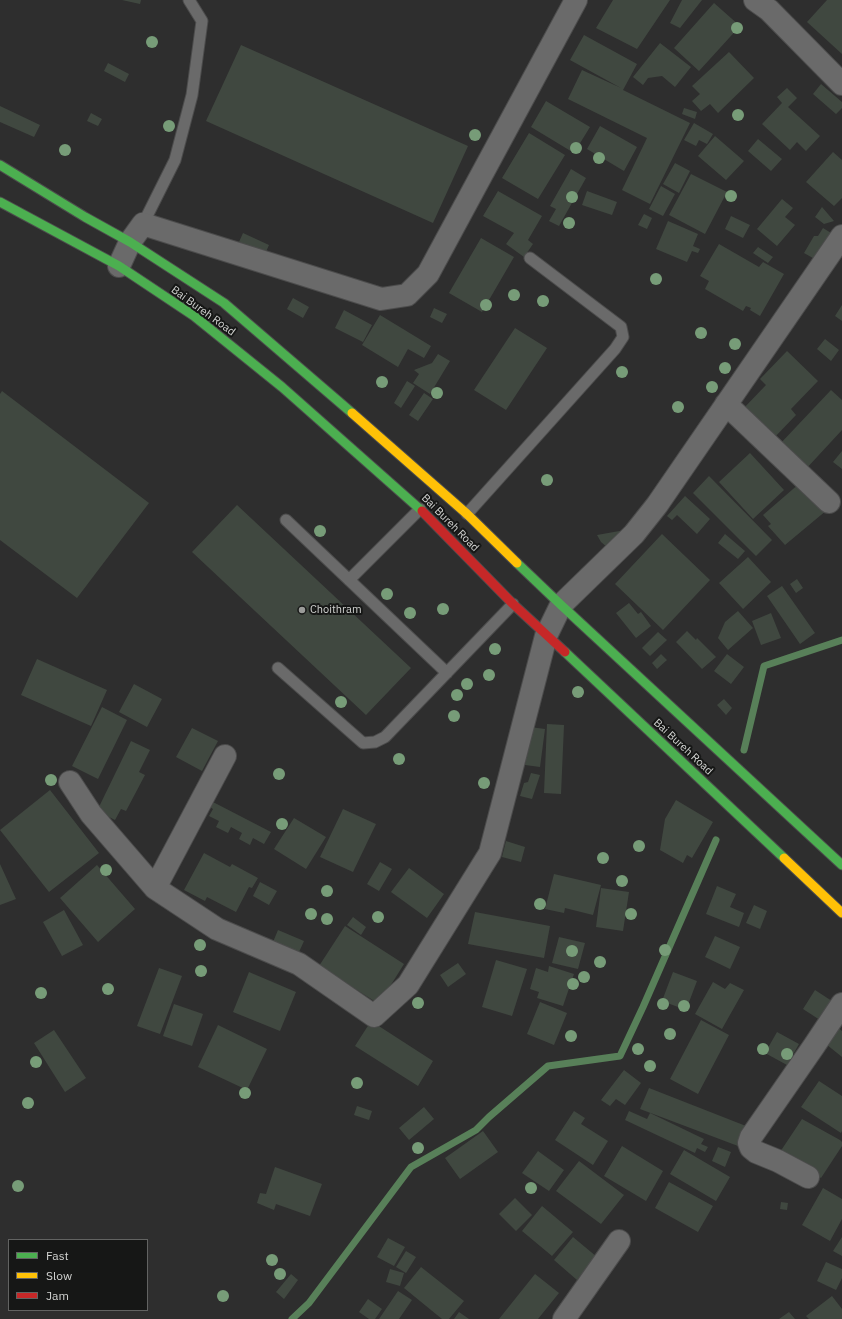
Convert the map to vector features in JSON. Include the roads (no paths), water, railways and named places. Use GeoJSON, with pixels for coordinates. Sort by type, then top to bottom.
{"type":"FeatureCollection","features":[{"type":"Feature","properties":{"kind":"highway","name":"Bai Bureh Road"},"geometry":{"type":"LineString","coordinates":[[0,165],[85,217],[130,242],[224,303],[467,514],[561,605],[842,865]]}},
{"type":"Feature","properties":{"kind":"highway","name":"Bai Bureh Road"},"geometry":{"type":"LineString","coordinates":[[0,202],[119,266],[194,316],[282,386],[420,510],[546,636],[617,700],[842,913]]}},
{"type":"Feature","properties":{"kind":"street"},"geometry":{"type":"LineString","coordinates":[[119,266],[130,242],[143,224],[358,293],[381,299],[407,295],[428,274],[576,0]]}},
{"type":"Feature","properties":{"kind":"street"},"geometry":{"type":"LineString","coordinates":[[755,0],[769,10],[842,84]]}},
{"type":"Feature","properties":{"kind":"street"},"geometry":{"type":"LineString","coordinates":[[70,782],[91,814],[155,888],[217,929],[298,964],[374,1016],[408,985],[490,853],[546,636],[561,605],[634,534],[657,505],[842,236]]}},
{"type":"Feature","properties":{"kind":"street"},"geometry":{"type":"LineString","coordinates":[[726,404],[829,502]]}},
{"type":"Feature","properties":{"kind":"street"},"geometry":{"type":"LineString","coordinates":[[155,888],[225,756]]}},
{"type":"Feature","properties":{"kind":"street"},"geometry":{"type":"LineString","coordinates":[[808,1177],[778,1161],[756,1152],[751,1148],[749,1143],[751,1137],[842,1004]]}},
{"type":"Feature","properties":{"kind":"street"},"geometry":{"type":"LineString","coordinates":[[564,1319],[619,1241]]}},
{"type":"Feature","properties":{"kind":"lane"},"geometry":{"type":"LineString","coordinates":[[143,224],[175,160],[192,95],[202,21],[189,0]]}},
{"type":"Feature","properties":{"kind":"lane"},"geometry":{"type":"LineString","coordinates":[[467,514],[615,349],[623,337],[621,326],[530,258]]}},
{"type":"Feature","properties":{"kind":"lane"},"geometry":{"type":"LineString","coordinates":[[348,580],[420,510]]}},
{"type":"Feature","properties":{"kind":"lane"},"geometry":{"type":"LineString","coordinates":[[286,520],[447,672]]}},
{"type":"Feature","properties":{"kind":"lane"},"geometry":{"type":"LineString","coordinates":[[278,668],[363,743],[375,742],[385,737],[513,604]]}},
{"type":"Feature","properties":{"kind":"waterway"},"geometry":{"type":"LineString","coordinates":[[744,750],[764,666],[842,640]]}},
{"type":"Feature","properties":{"kind":"waterway"},"geometry":{"type":"LineString","coordinates":[[292,1319],[309,1303],[411,1167],[476,1130],[548,1066],[620,1056],[716,840]]}},
{"type":"Feature","properties":{"kind":"place","name":"Choithram"},"geometry":{"type":"Point","coordinates":[302,610]}}]}
